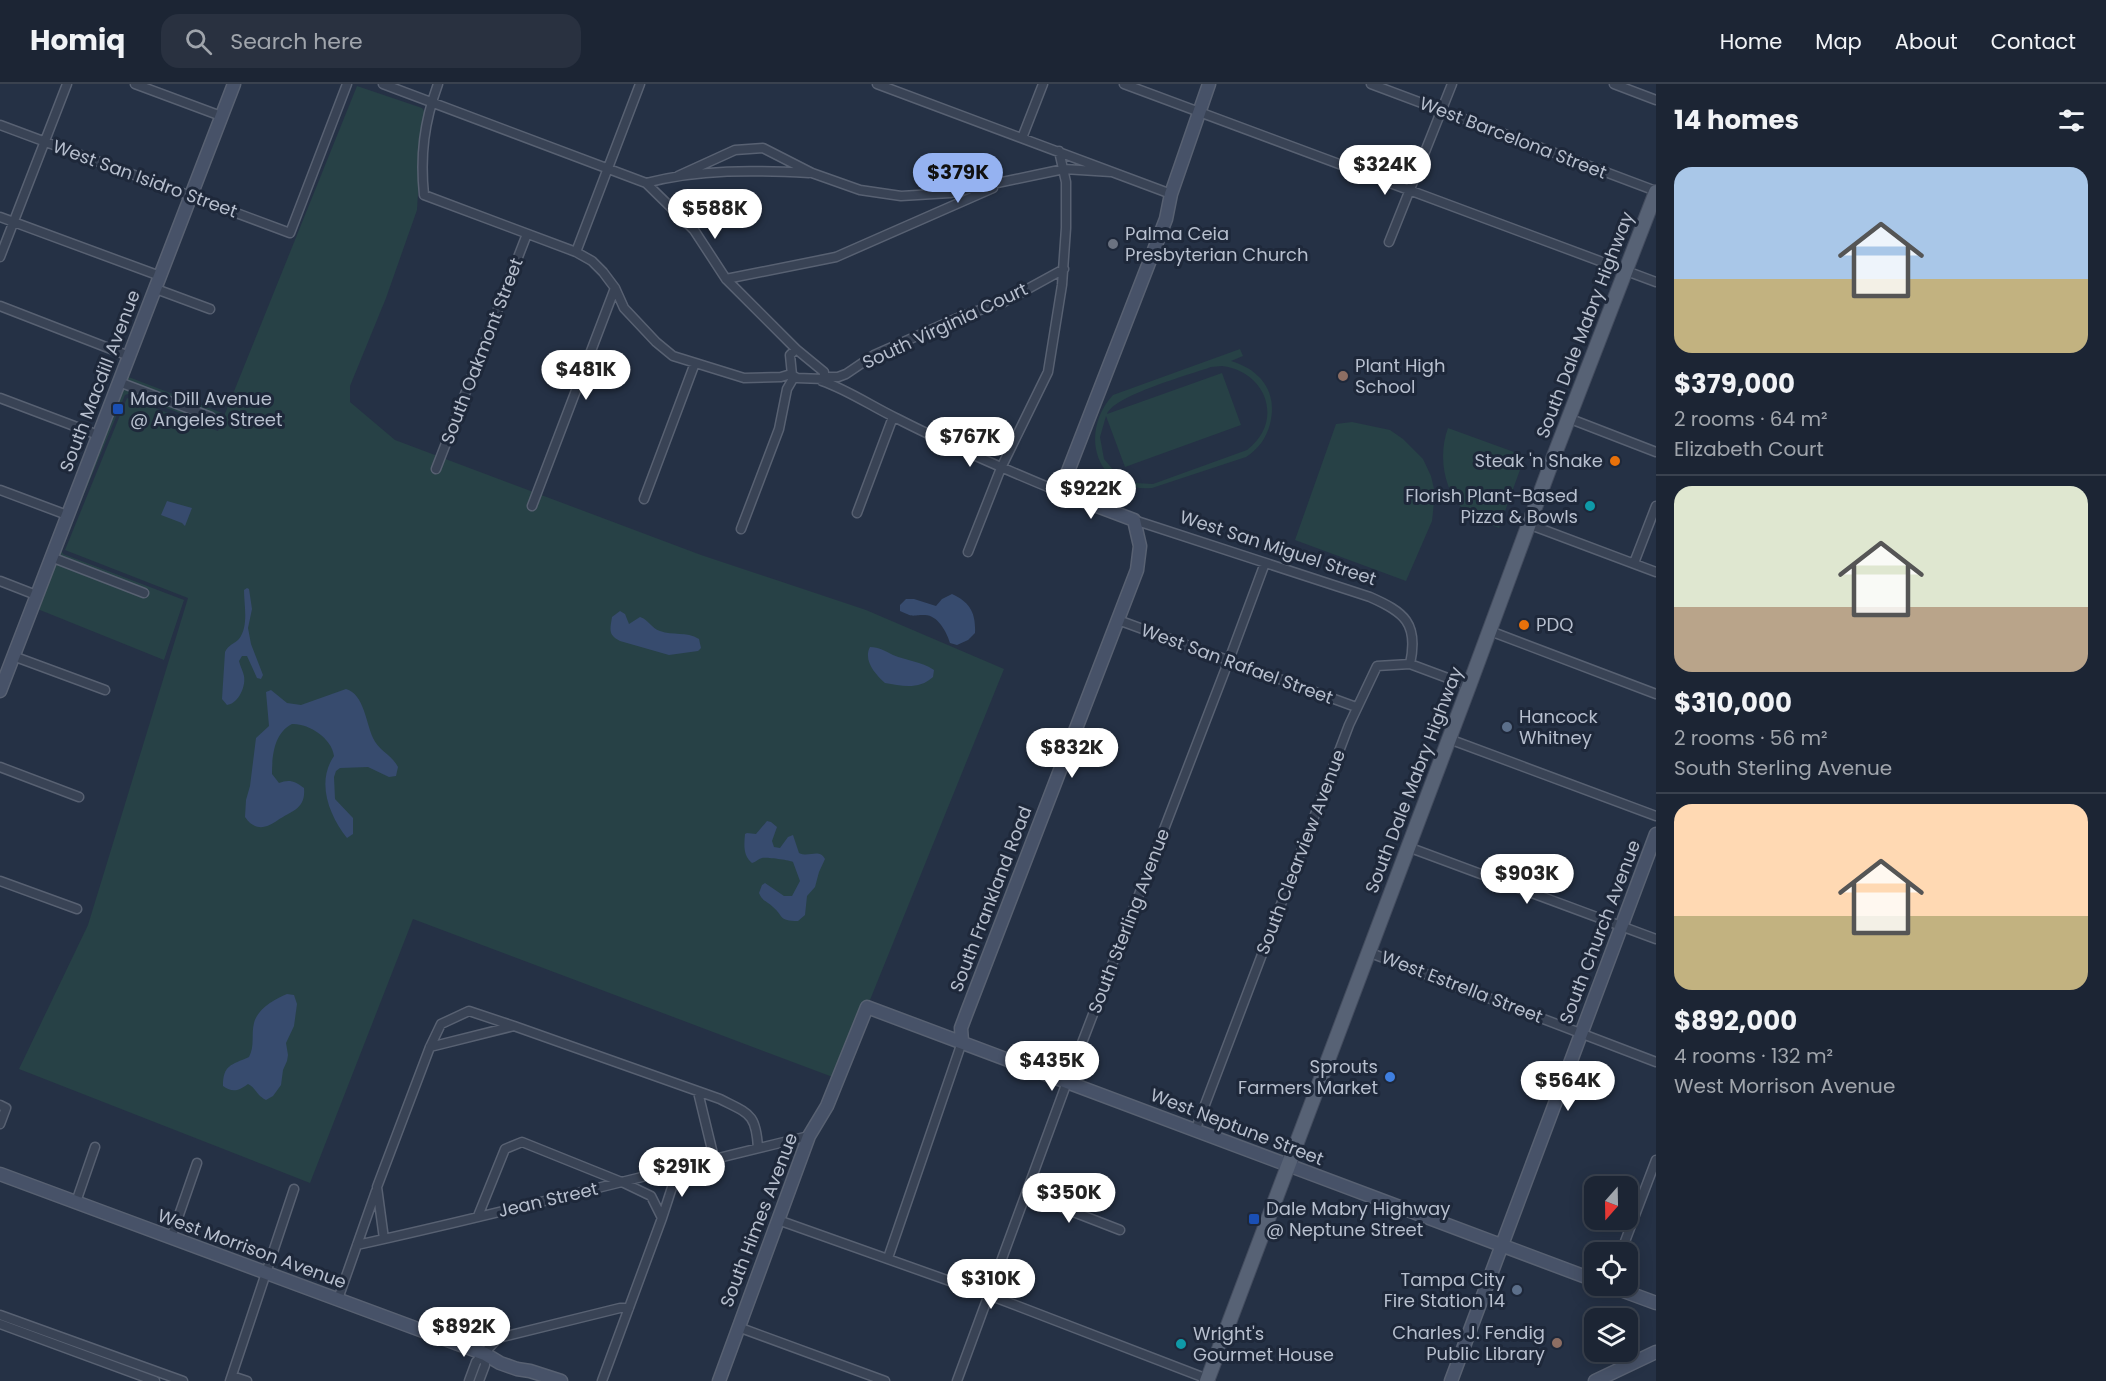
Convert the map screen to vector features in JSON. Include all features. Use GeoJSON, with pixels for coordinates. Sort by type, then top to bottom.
{"type":"FeatureCollection","features":[{"type":"Feature","properties":{"kind":"main road","name":"South Dale Mabry Highway"},"geometry":{"type":"LineString","coordinates":[[1209,1380],[1368,952],[1470,686],[1528,524],[1656,192]]}},
{"type":"Feature","properties":{"kind":"street"},"geometry":{"type":"LineString","coordinates":[[0,257],[67,84]]}},
{"type":"Feature","properties":{"kind":"street"},"geometry":{"type":"LineString","coordinates":[[135,84],[221,116]]}},
{"type":"Feature","properties":{"kind":"street","name":"South Macdill Avenue"},"geometry":{"type":"LineString","coordinates":[[0,691],[3,674],[13,656],[234,84]]}},
{"type":"Feature","properties":{"kind":"street","name":"West San Isidro Street"},"geometry":{"type":"LineString","coordinates":[[0,125],[290,233],[347,84]]}},
{"type":"Feature","properties":{"kind":"street"},"geometry":{"type":"LineString","coordinates":[[383,84],[432,102],[609,167],[646,183],[694,230],[726,279],[796,349],[824,372],[823,379],[792,375],[744,378],[673,356],[656,342],[624,308],[615,288],[592,261],[576,252],[423,195],[420,165],[424,135],[432,102],[438,84]]}},
{"type":"Feature","properties":{"kind":"street"},"geometry":{"type":"LineString","coordinates":[[576,252],[639,86],[629,84]]}},
{"type":"Feature","properties":{"kind":"street"},"geometry":{"type":"LineString","coordinates":[[877,84],[1171,194]]}},
{"type":"Feature","properties":{"kind":"street"},"geometry":{"type":"LineString","coordinates":[[1022,138],[1043,84]]}},
{"type":"Feature","properties":{"kind":"street"},"geometry":{"type":"LineString","coordinates":[[1124,84],[1656,282]]}},
{"type":"Feature","properties":{"kind":"street"},"geometry":{"type":"LineString","coordinates":[[1060,492],[1166,219],[1171,194],[1209,84]]}},
{"type":"Feature","properties":{"kind":"street","name":"West Barcelona Street"},"geometry":{"type":"LineString","coordinates":[[1371,84],[1656,192]]}},
{"type":"Feature","properties":{"kind":"street"},"geometry":{"type":"LineString","coordinates":[[1389,242],[1452,84]]}},
{"type":"Feature","properties":{"kind":"street"},"geometry":{"type":"LineString","coordinates":[[1614,84],[1656,100]]}},
{"type":"Feature","properties":{"kind":"street"},"geometry":{"type":"LineString","coordinates":[[678,176],[735,150],[763,148],[812,173],[860,190],[901,196],[952,192],[1064,169],[1111,172]]}},
{"type":"Feature","properties":{"kind":"street"},"geometry":{"type":"LineString","coordinates":[[968,552],[1000,468],[1048,372],[1064,269],[1066,182],[1059,151]]}},
{"type":"Feature","properties":{"kind":"street"},"geometry":{"type":"LineString","coordinates":[[646,183],[678,176],[730,171],[812,173]]}},
{"type":"Feature","properties":{"kind":"street"},"geometry":{"type":"LineString","coordinates":[[726,279],[836,257],[1012,180]]}},
{"type":"Feature","properties":{"kind":"street"},"geometry":{"type":"LineString","coordinates":[[952,192],[960,202]]}},
{"type":"Feature","properties":{"kind":"street"},"geometry":{"type":"LineString","coordinates":[[0,217],[160,276]]}},
{"type":"Feature","properties":{"kind":"street","name":"South Oakmont Street"},"geometry":{"type":"LineString","coordinates":[[436,469],[527,234]]}},
{"type":"Feature","properties":{"kind":"street","name":"South Virginia Court"},"geometry":{"type":"LineString","coordinates":[[823,379],[846,374],[890,348],[962,316],[1004,302],[1064,269]]}},
{"type":"Feature","properties":{"kind":"street"},"geometry":{"type":"LineString","coordinates":[[532,506],[615,288]]}},
{"type":"Feature","properties":{"kind":"street"},"geometry":{"type":"LineString","coordinates":[[156,289],[210,309]]}},
{"type":"Feature","properties":{"kind":"street"},"geometry":{"type":"LineString","coordinates":[[0,306],[129,356]]}},
{"type":"Feature","properties":{"kind":"street"},"geometry":{"type":"LineString","coordinates":[[741,529],[779,429],[792,375],[790,355],[796,349]]}},
{"type":"Feature","properties":{"kind":"street"},"geometry":{"type":"LineString","coordinates":[[644,499],[695,363]]}},
{"type":"Feature","properties":{"kind":"street","name":"West San Miguel Street"},"geometry":{"type":"LineString","coordinates":[[823,379],[893,417],[1000,468],[1060,492],[1134,520],[1370,597],[1391,606],[1404,616],[1412,630],[1413,649],[1410,664]]}},
{"type":"Feature","properties":{"kind":"street"},"geometry":{"type":"LineString","coordinates":[[119,382],[211,417]]}},
{"type":"Feature","properties":{"kind":"street"},"geometry":{"type":"LineString","coordinates":[[0,398],[98,435]]}},
{"type":"Feature","properties":{"kind":"street"},"geometry":{"type":"LineString","coordinates":[[857,513],[893,417]]}},
{"type":"Feature","properties":{"kind":"street"},"geometry":{"type":"LineString","coordinates":[[1568,418],[1656,452]]}},
{"type":"Feature","properties":{"kind":"street"},"geometry":{"type":"LineString","coordinates":[[0,490],[68,515]]}},
{"type":"Feature","properties":{"kind":"street"},"geometry":{"type":"LineString","coordinates":[[1634,563],[1656,506]]}},
{"type":"Feature","properties":{"kind":"street","name":"South Frankland Road"},"geometry":{"type":"LineString","coordinates":[[888,1258],[962,1042],[961,1028],[1137,570],[1140,546],[1134,520]]}},
{"type":"Feature","properties":{"kind":"street"},"geometry":{"type":"LineString","coordinates":[[1528,524],[1656,572]]}},
{"type":"Feature","properties":{"kind":"street"},"geometry":{"type":"LineString","coordinates":[[51,556],[144,593]]}},
{"type":"Feature","properties":{"kind":"street","name":"South Sterling Avenue"},"geometry":{"type":"LineString","coordinates":[[957,1381],[1067,1082],[1230,660],[1265,563]]}},
{"type":"Feature","properties":{"kind":"street"},"geometry":{"type":"LineString","coordinates":[[0,581],[36,595]]}},
{"type":"Feature","properties":{"kind":"street","name":"West San Rafael Street"},"geometry":{"type":"LineString","coordinates":[[1118,620],[1356,707]]}},
{"type":"Feature","properties":{"kind":"street"},"geometry":{"type":"LineString","coordinates":[[1490,631],[1656,694]]}},
{"type":"Feature","properties":{"kind":"street"},"geometry":{"type":"LineString","coordinates":[[13,656],[105,690]]}},
{"type":"Feature","properties":{"kind":"street","name":"South Clearview Avenue"},"geometry":{"type":"LineString","coordinates":[[1195,1131],[1356,707],[1377,666],[1410,664],[1470,686]]}},
{"type":"Feature","properties":{"kind":"street"},"geometry":{"type":"LineString","coordinates":[[1449,739],[1656,816]]}},
{"type":"Feature","properties":{"kind":"street"},"geometry":{"type":"LineString","coordinates":[[0,767],[79,797]]}},
{"type":"Feature","properties":{"kind":"street","name":"South Church Avenue"},"geometry":{"type":"LineString","coordinates":[[1451,1381],[1656,834]]}},
{"type":"Feature","properties":{"kind":"street"},"geometry":{"type":"LineString","coordinates":[[1408,846],[1656,939]]}},
{"type":"Feature","properties":{"kind":"street"},"geometry":{"type":"LineString","coordinates":[[0,881],[77,909]]}},
{"type":"Feature","properties":{"kind":"street","name":"West Estrella Street"},"geometry":{"type":"LineString","coordinates":[[1368,952],[1656,1062]]}},
{"type":"Feature","properties":{"kind":"street","name":"West Neptune Street"},"geometry":{"type":"LineString","coordinates":[[867,1007],[1584,1276]]}},
{"type":"Feature","properties":{"kind":"street","name":"South Himes Avenue"},"geometry":{"type":"LineString","coordinates":[[719,1381],[809,1136],[827,1106],[867,1007]]}},
{"type":"Feature","properties":{"kind":"street"},"geometry":{"type":"LineString","coordinates":[[338,1299],[430,1047],[441,1024],[469,1011],[720,1100],[750,1115],[757,1132],[758,1148]]}},
{"type":"Feature","properties":{"kind":"street"},"geometry":{"type":"LineString","coordinates":[[430,1047],[514,1026]]}},
{"type":"Feature","properties":{"kind":"street"},"geometry":{"type":"LineString","coordinates":[[698,1092],[714,1158]]}},
{"type":"Feature","properties":{"kind":"street"},"geometry":{"type":"LineString","coordinates":[[0,1124],[3,1106]]}},
{"type":"Feature","properties":{"kind":"street","name":"Jean Street"},"geometry":{"type":"LineString","coordinates":[[357,1245],[624,1183],[714,1158],[809,1136]]}},
{"type":"Feature","properties":{"kind":"street"},"geometry":{"type":"LineString","coordinates":[[478,1216],[505,1149],[522,1142],[624,1183],[651,1197],[662,1218]]}},
{"type":"Feature","properties":{"kind":"street"},"geometry":{"type":"LineString","coordinates":[[76,1202],[95,1147]]}},
{"type":"Feature","properties":{"kind":"street"},"geometry":{"type":"LineString","coordinates":[[1625,1242],[1656,1160]]}},
{"type":"Feature","properties":{"kind":"street"},"geometry":{"type":"LineString","coordinates":[[171,1238],[197,1163]]}},
{"type":"Feature","properties":{"kind":"street"},"geometry":{"type":"LineString","coordinates":[[602,1381],[678,1169]]}},
{"type":"Feature","properties":{"kind":"street","name":"West Morrison Avenue"},"geometry":{"type":"LineString","coordinates":[[0,1174],[489,1355],[500,1363],[561,1381]]}},
{"type":"Feature","properties":{"kind":"street"},"geometry":{"type":"LineString","coordinates":[[247,1381],[231,1378],[294,1188]]}},
{"type":"Feature","properties":{"kind":"street"},"geometry":{"type":"LineString","coordinates":[[377,1188],[384,1239]]}},
{"type":"Feature","properties":{"kind":"street"},"geometry":{"type":"LineString","coordinates":[[1027,1194],[1120,1230]]}},
{"type":"Feature","properties":{"kind":"street"},"geometry":{"type":"LineString","coordinates":[[778,1220],[989,1295],[1209,1380]]}},
{"type":"Feature","properties":{"kind":"street"},"geometry":{"type":"LineString","coordinates":[[1637,1296],[1656,1303]]}},
{"type":"Feature","properties":{"kind":"street"},"geometry":{"type":"LineString","coordinates":[[479,1381],[498,1338],[620,1308],[629,1308]]}},
{"type":"Feature","properties":{"kind":"street"},"geometry":{"type":"LineString","coordinates":[[0,1315],[183,1381]]}},
{"type":"Feature","properties":{"kind":"street"},"geometry":{"type":"LineString","coordinates":[[0,1324],[155,1381]]}},
{"type":"Feature","properties":{"kind":"street"},"geometry":{"type":"LineString","coordinates":[[738,1327],[885,1381]]}},
{"type":"Feature","properties":{"kind":"street"},"geometry":{"type":"LineString","coordinates":[[1595,1381],[1656,1352]]}},
{"type":"Feature","properties":{"kind":"street"},"geometry":{"type":"LineString","coordinates":[[469,1381],[476,1362],[489,1355]]}},
{"type":"Feature","properties":{"kind":"green space"},"geometry":{"type":"Polygon","coordinates":[[[357,86],[422,108],[428,116],[421,142],[417,210],[386,298],[350,386],[350,402],[395,440],[701,555],[866,610],[1004,669],[838,1079],[413,919],[310,1183],[19,1069],[88,925],[188,598],[65,550],[127,398],[218,431],[357,86]]]}},
{"type":"Feature","properties":{"kind":"green space"},"geometry":{"type":"Polygon","coordinates":[[[1240,349],[1243,356],[1231,361],[1259,376],[1269,392],[1272,412],[1264,439],[1246,457],[1152,488],[1133,487],[1117,481],[1106,471],[1098,458],[1095,442],[1096,426],[1102,410],[1113,395],[1240,349]],[[1222,366],[1211,367],[1171,380],[1124,400],[1107,414],[1222,373],[1241,425],[1125,467],[1106,416],[1100,437],[1104,459],[1115,472],[1135,483],[1153,484],[1247,450],[1259,438],[1265,425],[1267,412],[1265,399],[1259,387],[1250,377],[1222,366]]]}},
{"type":"Feature","properties":{"kind":"green space"},"geometry":{"type":"Polygon","coordinates":[[[126,376],[222,413],[216,426],[128,394],[125,395],[61,550],[63,554],[184,600],[164,660],[35,608],[53,562],[147,598],[149,590],[57,554],[121,387],[213,423],[216,415],[125,379],[126,376]]]}},
{"type":"Feature","properties":{"kind":"green space"},"geometry":{"type":"Polygon","coordinates":[[[1352,422],[1390,430],[1403,439],[1423,459],[1431,476],[1435,493],[1432,521],[1406,581],[1295,540],[1336,424],[1352,422]]]}},
{"type":"Feature","properties":{"kind":"green space"},"geometry":{"type":"Polygon","coordinates":[[[1448,428],[1525,456],[1499,528],[1469,514],[1452,493],[1447,483],[1443,461],[1448,428]]]}},
{"type":"Feature","properties":{"kind":"water"},"geometry":{"type":"Polygon","coordinates":[[[167,501],[192,508],[185,526],[161,515],[167,501]]]}},
{"type":"Feature","properties":{"kind":"water"},"geometry":{"type":"Polygon","coordinates":[[[247,588],[252,609],[248,628],[251,644],[263,675],[261,679],[257,678],[247,656],[242,656],[239,661],[244,676],[242,690],[235,702],[227,705],[222,699],[225,652],[242,634],[245,622],[244,590],[247,588]]]}},
{"type":"Feature","properties":{"kind":"water"},"geometry":{"type":"Polygon","coordinates":[[[952,594],[971,609],[975,626],[975,633],[968,640],[957,645],[950,643],[944,629],[933,617],[911,615],[900,611],[900,605],[906,599],[914,599],[936,606],[942,599],[952,594]]]}},
{"type":"Feature","properties":{"kind":"water"},"geometry":{"type":"Polygon","coordinates":[[[620,611],[625,614],[629,624],[640,617],[660,631],[689,635],[699,639],[701,648],[698,651],[669,655],[620,641],[613,637],[610,629],[612,617],[620,611]]]}},
{"type":"Feature","properties":{"kind":"water"},"geometry":{"type":"Polygon","coordinates":[[[870,647],[879,648],[929,667],[934,670],[933,677],[916,685],[885,683],[869,662],[870,647]]]}},
{"type":"Feature","properties":{"kind":"water"},"geometry":{"type":"Polygon","coordinates":[[[346,689],[352,692],[361,703],[375,742],[398,767],[396,776],[389,777],[368,767],[340,768],[336,771],[335,799],[353,818],[353,834],[347,838],[330,809],[325,787],[329,766],[334,756],[332,749],[324,738],[312,729],[292,724],[281,733],[275,746],[272,774],[279,783],[292,781],[304,788],[303,801],[297,808],[270,825],[257,827],[253,825],[245,817],[246,800],[256,738],[269,726],[266,692],[271,690],[287,703],[301,705],[346,689]]]}},
{"type":"Feature","properties":{"kind":"water"},"geometry":{"type":"Polygon","coordinates":[[[767,821],[777,827],[772,841],[774,847],[780,848],[788,837],[793,835],[799,853],[820,854],[825,859],[815,887],[807,896],[805,915],[798,921],[784,919],[759,893],[765,883],[784,896],[792,896],[800,881],[793,862],[761,858],[752,863],[746,854],[745,834],[756,834],[767,821]]]}},
{"type":"Feature","properties":{"kind":"water"},"geometry":{"type":"Polygon","coordinates":[[[287,994],[294,995],[297,1004],[294,1026],[286,1043],[288,1055],[281,1085],[273,1096],[266,1100],[248,1084],[236,1090],[223,1086],[226,1070],[249,1057],[252,1049],[254,1023],[259,1013],[272,1002],[287,994]]]}},
{"type":"Feature","properties":{"kind":"place","name":"Palma Ceia Presbyterian Church"},"geometry":{"type":"Point","coordinates":[1113,244]}},
{"type":"Feature","properties":{"kind":"place","name":"Plant High School"},"geometry":{"type":"Point","coordinates":[1343,376]}},
{"type":"Feature","properties":{"kind":"place","name":"Mac Dill Avenue @ Angeles Street"},"geometry":{"type":"Point","coordinates":[118,409]}},
{"type":"Feature","properties":{"kind":"place","name":"Steak 'n Shake"},"geometry":{"type":"Point","coordinates":[1615,461]}},
{"type":"Feature","properties":{"kind":"place","name":"Florish Plant-Based Pizza & Bowls"},"geometry":{"type":"Point","coordinates":[1590,506]}},
{"type":"Feature","properties":{"kind":"place","name":"PDQ"},"geometry":{"type":"Point","coordinates":[1524,625]}},
{"type":"Feature","properties":{"kind":"place","name":"Hancock Whitney"},"geometry":{"type":"Point","coordinates":[1507,727]}},
{"type":"Feature","properties":{"kind":"place","name":"Sprouts Farmers Market"},"geometry":{"type":"Point","coordinates":[1390,1077]}},
{"type":"Feature","properties":{"kind":"place","name":"Dale Mabry Highway @ Neptune Street"},"geometry":{"type":"Point","coordinates":[1254,1219]}},
{"type":"Feature","properties":{"kind":"place","name":"Tampa City Fire Station 14"},"geometry":{"type":"Point","coordinates":[1517,1290]}},
{"type":"Feature","properties":{"kind":"place","name":"Charles J. Fendig Public Library"},"geometry":{"type":"Point","coordinates":[1557,1343]}},
{"type":"Feature","properties":{"kind":"place","name":"Wright's Gourmet House"},"geometry":{"type":"Point","coordinates":[1181,1344]}}]}
